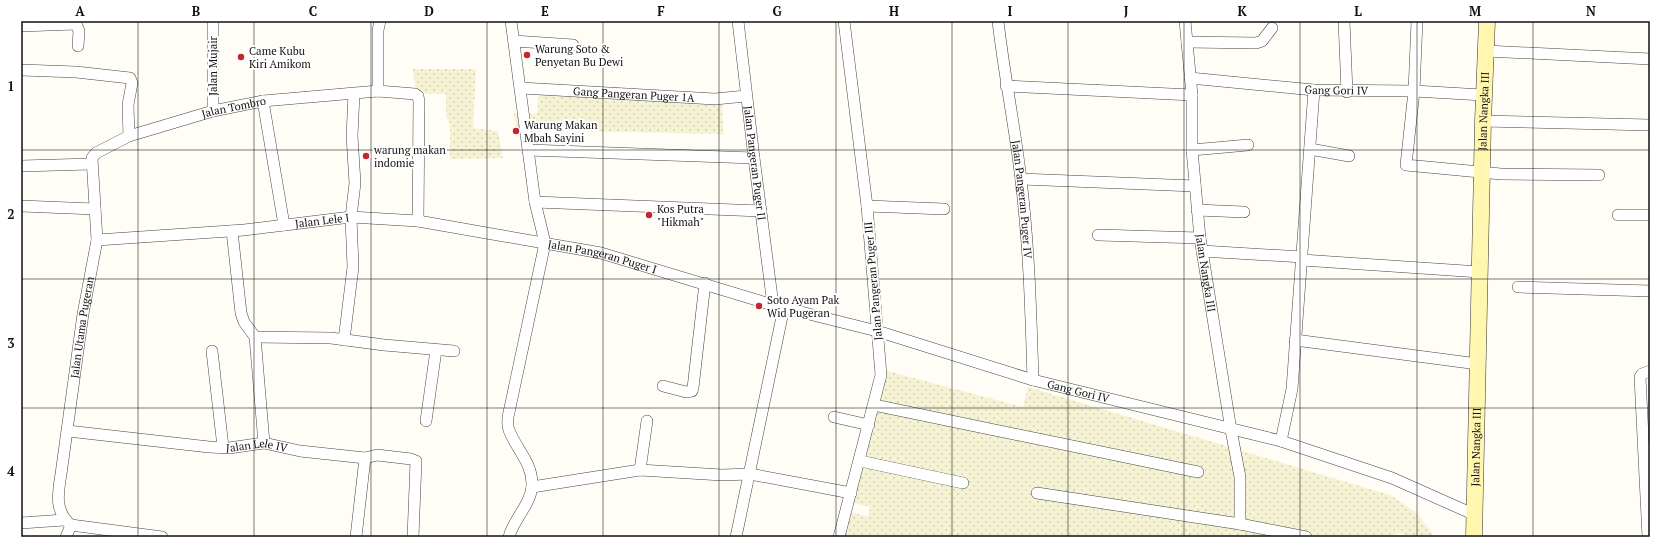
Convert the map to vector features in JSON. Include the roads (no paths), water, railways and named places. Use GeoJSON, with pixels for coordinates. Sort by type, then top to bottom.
{"type":"FeatureCollection","features":[{"type":"Feature","properties":{"kind":"street","name":"Jalan Mujair"},"geometry":{"type":"LineString","coordinates":[[213,21],[213,112]]}},
{"type":"Feature","properties":{"kind":"street"},"geometry":{"type":"LineString","coordinates":[[378,92],[378,30],[380,21]]}},
{"type":"Feature","properties":{"kind":"street","name":"Jalan Pangeran Puger I"},"geometry":{"type":"LineString","coordinates":[[511,21],[535,202],[545,243],[601,253],[779,306],[877,331]]}},
{"type":"Feature","properties":{"kind":"street","name":"Jalan Pangeran Puger II"},"geometry":{"type":"LineString","coordinates":[[736,537],[750,474],[779,306],[761,211],[738,21]]}},
{"type":"Feature","properties":{"kind":"street","name":"Jalan Pangeran Puger III"},"geometry":{"type":"LineString","coordinates":[[839,537],[860,461],[881,375],[867,206],[844,21]]}},
{"type":"Feature","properties":{"kind":"street","name":"Jalan Pangeran Puger IV"},"geometry":{"type":"LineString","coordinates":[[998,21],[1006,86],[1021,179],[1030,304],[1033,380]]}},
{"type":"Feature","properties":{"kind":"street","name":"Jalan Nangka III"},"geometry":{"type":"LineString","coordinates":[[1185,21],[1192,95],[1192,150],[1200,238],[1230,430],[1240,477],[1240,524]]}},
{"type":"Feature","properties":{"kind":"street"},"geometry":{"type":"LineString","coordinates":[[1344,21],[1347,92]]}},
{"type":"Feature","properties":{"kind":"street"},"geometry":{"type":"LineString","coordinates":[[1417,21],[1414,91],[1406,165],[1482,173],[1599,175]]}},
{"type":"Feature","properties":{"kind":"street","name":"Jalan Nangka III"},"geometry":{"type":"LineString","coordinates":[[1474,537],[1473,514],[1478,364],[1483,95],[1487,21]]}},
{"type":"Feature","properties":{"kind":"street"},"geometry":{"type":"LineString","coordinates":[[21,26],[75,24],[78,26],[79,31],[78,46]]}},
{"type":"Feature","properties":{"kind":"street"},"geometry":{"type":"LineString","coordinates":[[1187,42],[1259,42],[1262,41],[1272,28]]}},
{"type":"Feature","properties":{"kind":"street"},"geometry":{"type":"LineString","coordinates":[[514,41],[573,45]]}},
{"type":"Feature","properties":{"kind":"street"},"geometry":{"type":"LineString","coordinates":[[1486,51],[1650,59]]}},
{"type":"Feature","properties":{"kind":"street"},"geometry":{"type":"LineString","coordinates":[[21,70],[76,72],[130,78],[132,83],[128,105],[129,136]]}},
{"type":"Feature","properties":{"kind":"street","name":"Gang Gori IV"},"geometry":{"type":"LineString","coordinates":[[1190,78],[1347,92],[1414,91],[1483,95]]}},
{"type":"Feature","properties":{"kind":"street"},"geometry":{"type":"LineString","coordinates":[[1006,86],[1192,95]]}},
{"type":"Feature","properties":{"kind":"street","name":"Gang Pangeran Puger 1A"},"geometry":{"type":"LineString","coordinates":[[521,88],[715,99],[746,96]]}},
{"type":"Feature","properties":{"kind":"street"},"geometry":{"type":"LineString","coordinates":[[1314,90],[1292,389],[1281,441],[1392,478],[1473,514]]}},
{"type":"Feature","properties":{"kind":"street","name":"Jalan Tombro"},"geometry":{"type":"LineString","coordinates":[[91,164],[92,158],[96,153],[129,136],[213,112],[263,101],[378,92],[415,94],[418,96],[418,220]]}},
{"type":"Feature","properties":{"kind":"street"},"geometry":{"type":"LineString","coordinates":[[344,340],[353,268],[351,217],[355,183],[352,136],[354,94]]}},
{"type":"Feature","properties":{"kind":"street"},"geometry":{"type":"LineString","coordinates":[[263,101],[284,225]]}},
{"type":"Feature","properties":{"kind":"street"},"geometry":{"type":"LineString","coordinates":[[1483,121],[1650,125]]}},
{"type":"Feature","properties":{"kind":"street"},"geometry":{"type":"LineString","coordinates":[[1192,150],[1248,146]]}},
{"type":"Feature","properties":{"kind":"street"},"geometry":{"type":"LineString","coordinates":[[1310,149],[1349,156]]}},
{"type":"Feature","properties":{"kind":"street"},"geometry":{"type":"LineString","coordinates":[[528,150],[754,158]]}},
{"type":"Feature","properties":{"kind":"street"},"geometry":{"type":"LineString","coordinates":[[21,166],[91,164]]}},
{"type":"Feature","properties":{"kind":"street","name":"Jalan Utama Pugeran"},"geometry":{"type":"LineString","coordinates":[[67,522],[60,510],[58,497],[83,314],[97,240],[91,164]]}},
{"type":"Feature","properties":{"kind":"street"},"geometry":{"type":"LineString","coordinates":[[1021,179],[1195,186]]}},
{"type":"Feature","properties":{"kind":"street"},"geometry":{"type":"LineString","coordinates":[[535,202],[761,211]]}},
{"type":"Feature","properties":{"kind":"street"},"geometry":{"type":"LineString","coordinates":[[21,206],[95,209]]}},
{"type":"Feature","properties":{"kind":"street"},"geometry":{"type":"LineString","coordinates":[[867,206],[944,209]]}},
{"type":"Feature","properties":{"kind":"street"},"geometry":{"type":"LineString","coordinates":[[1197,210],[1244,212]]}},
{"type":"Feature","properties":{"kind":"street"},"geometry":{"type":"LineString","coordinates":[[1618,215],[1650,215]]}},
{"type":"Feature","properties":{"kind":"street","name":"Jalan Lele I"},"geometry":{"type":"LineString","coordinates":[[97,240],[232,231],[351,217],[418,220],[545,243]]}},
{"type":"Feature","properties":{"kind":"street"},"geometry":{"type":"LineString","coordinates":[[232,231],[240,313],[244,322],[255,337],[264,443]]}},
{"type":"Feature","properties":{"kind":"street"},"geometry":{"type":"LineString","coordinates":[[1098,235],[1200,238]]}},
{"type":"Feature","properties":{"kind":"street"},"geometry":{"type":"LineString","coordinates":[[509,537],[511,529],[526,503],[532,487],[527,460],[508,429],[508,417],[545,243]]}},
{"type":"Feature","properties":{"kind":"street"},"geometry":{"type":"LineString","coordinates":[[1202,251],[1480,272]]}},
{"type":"Feature","properties":{"kind":"street"},"geometry":{"type":"LineString","coordinates":[[663,386],[686,392],[692,391],[705,283]]}},
{"type":"Feature","properties":{"kind":"street"},"geometry":{"type":"LineString","coordinates":[[1518,287],[1650,290]]}},
{"type":"Feature","properties":{"kind":"street","name":"Gang Gori IV"},"geometry":{"type":"LineString","coordinates":[[877,331],[1033,380],[1230,430],[1281,441]]}},
{"type":"Feature","properties":{"kind":"street"},"geometry":{"type":"LineString","coordinates":[[255,337],[303,336],[454,351]]}},
{"type":"Feature","properties":{"kind":"street"},"geometry":{"type":"LineString","coordinates":[[1295,340],[1478,364]]}},
{"type":"Feature","properties":{"kind":"street"},"geometry":{"type":"LineString","coordinates":[[426,420],[436,350]]}},
{"type":"Feature","properties":{"kind":"street"},"geometry":{"type":"LineString","coordinates":[[212,351],[223,447]]}},
{"type":"Feature","properties":{"kind":"street"},"geometry":{"type":"LineString","coordinates":[[1648,537],[1649,526],[1640,377],[1642,374],[1650,371]]}},
{"type":"Feature","properties":{"kind":"street"},"geometry":{"type":"LineString","coordinates":[[874,405],[1198,472]]}},
{"type":"Feature","properties":{"kind":"street"},"geometry":{"type":"LineString","coordinates":[[834,417],[869,425]]}},
{"type":"Feature","properties":{"kind":"street"},"geometry":{"type":"LineString","coordinates":[[640,470],[647,421]]}},
{"type":"Feature","properties":{"kind":"street","name":"Jalan Lele IV"},"geometry":{"type":"LineString","coordinates":[[68,431],[190,446],[229,448],[264,443],[300,451],[365,458],[377,455],[412,459],[416,461],[412,537]]}},
{"type":"Feature","properties":{"kind":"street"},"geometry":{"type":"LineString","coordinates":[[356,537],[365,458]]}},
{"type":"Feature","properties":{"kind":"street"},"geometry":{"type":"LineString","coordinates":[[860,461],[963,483]]}},
{"type":"Feature","properties":{"kind":"street"},"geometry":{"type":"LineString","coordinates":[[532,487],[640,470],[722,475],[750,474],[851,493]]}},
{"type":"Feature","properties":{"kind":"street"},"geometry":{"type":"LineString","coordinates":[[1037,493],[1240,524],[1306,537]]}},
{"type":"Feature","properties":{"kind":"street"},"geometry":{"type":"LineString","coordinates":[[21,523],[67,522],[100,533],[161,537]]}},
{"type":"Feature","properties":{"kind":"street"},"geometry":{"type":"LineString","coordinates":[[66,537],[67,522]]}},
{"type":"Feature","properties":{"kind":"place","name":"Warung Soto & Penyetan Bu Dewi"},"geometry":{"type":"Point","coordinates":[527,55]}},
{"type":"Feature","properties":{"kind":"place","name":"Came Kubu Kiri Amikom"},"geometry":{"type":"Point","coordinates":[241,57]}},
{"type":"Feature","properties":{"kind":"place","name":"Warung Makan Mbah Sayini"},"geometry":{"type":"Point","coordinates":[516,131]}},
{"type":"Feature","properties":{"kind":"place","name":"warung makan indomie"},"geometry":{"type":"Point","coordinates":[366,156]}},
{"type":"Feature","properties":{"kind":"place","name":"Kos Putra \"Hikmah\""},"geometry":{"type":"Point","coordinates":[649,215]}},
{"type":"Feature","properties":{"kind":"place","name":"Soto Ayam Pak Wid Pugeran"},"geometry":{"type":"Point","coordinates":[759,306]}}]}
